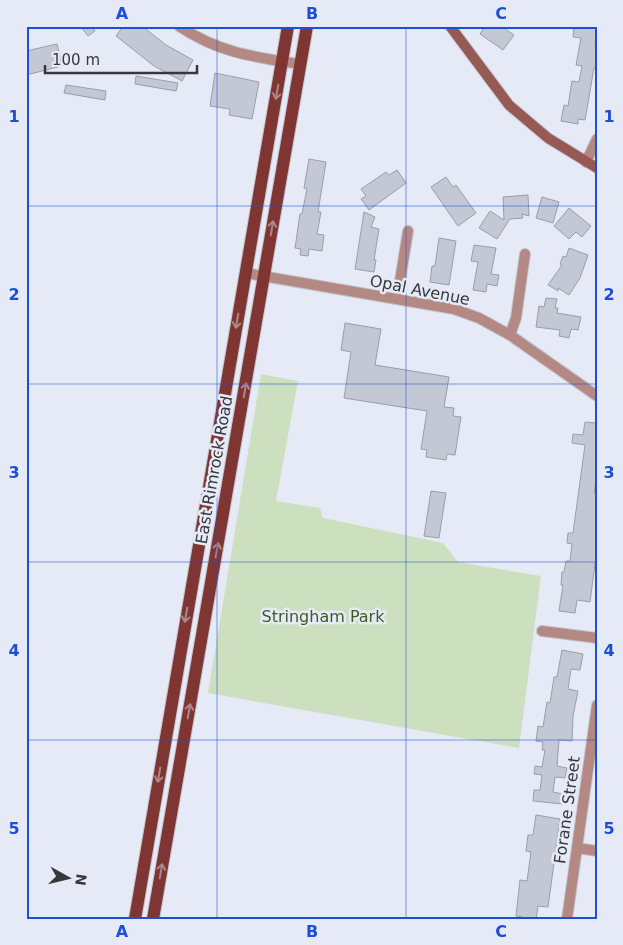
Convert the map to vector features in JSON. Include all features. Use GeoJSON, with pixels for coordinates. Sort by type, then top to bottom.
{"type":"FeatureCollection","features":[{"type":"Feature","properties":{"kind":"main road","name":"East Rimrock Road"},"geometry":{"type":"LineString","coordinates":[[135,919],[288,26]]}},
{"type":"Feature","properties":{"kind":"main road","name":"East Rimrock Road"},"geometry":{"type":"LineString","coordinates":[[153,919],[307,26]]}},
{"type":"Feature","properties":{"kind":"street"},"geometry":{"type":"LineString","coordinates":[[179,26],[192,35],[232,52],[300,64]]}},
{"type":"Feature","properties":{"kind":"street"},"geometry":{"type":"LineString","coordinates":[[450,26],[509,105],[548,138],[597,168]]}},
{"type":"Feature","properties":{"kind":"street"},"geometry":{"type":"LineString","coordinates":[[586,162],[597,139]]}},
{"type":"Feature","properties":{"kind":"street"},"geometry":{"type":"LineString","coordinates":[[397,299],[408,231]]}},
{"type":"Feature","properties":{"kind":"street"},"geometry":{"type":"LineString","coordinates":[[510,335],[516,318],[525,254]]}},
{"type":"Feature","properties":{"kind":"street","name":"Opal Avenue"},"geometry":{"type":"LineString","coordinates":[[245,273],[454,309],[479,318],[510,335],[597,396]]}},
{"type":"Feature","properties":{"kind":"street"},"geometry":{"type":"LineString","coordinates":[[542,631],[597,638]]}},
{"type":"Feature","properties":{"kind":"street","name":"Forane Street"},"geometry":{"type":"LineString","coordinates":[[567,919],[597,705]]}},
{"type":"Feature","properties":{"kind":"street"},"geometry":{"type":"LineString","coordinates":[[577,848],[597,851]]}},
{"type":"Feature","properties":{"kind":"green space","name":"Stringham Park"},"geometry":{"type":"Polygon","coordinates":[[[261,374],[298,381],[276,501],[320,508],[323,518],[443,543],[458,562],[541,576],[519,748],[208,693],[261,374]]]}},
{"type":"Feature","properties":{"kind":"building"},"geometry":{"type":"Polygon","coordinates":[[[80,26],[91,26],[95,31],[88,36],[80,26]]]}},
{"type":"Feature","properties":{"kind":"building"},"geometry":{"type":"Polygon","coordinates":[[[123,26],[142,26],[166,45],[193,60],[182,81],[154,66],[116,36],[123,26]]]}},
{"type":"Feature","properties":{"kind":"building"},"geometry":{"type":"Polygon","coordinates":[[[485,26],[501,26],[514,35],[503,50],[480,34],[485,26]]]}},
{"type":"Feature","properties":{"kind":"building"},"geometry":{"type":"Polygon","coordinates":[[[574,26],[597,26],[595,45],[597,45],[596,69],[594,68],[585,120],[578,119],[578,124],[561,121],[564,105],[568,106],[572,81],[579,82],[582,66],[576,65],[581,38],[573,37],[574,26]]]}},
{"type":"Feature","properties":{"kind":"building"},"geometry":{"type":"Polygon","coordinates":[[[57,44],[62,66],[26,75],[26,51],[57,44]]]}},
{"type":"Feature","properties":{"kind":"building"},"geometry":{"type":"Polygon","coordinates":[[[215,73],[259,82],[252,119],[229,115],[230,109],[210,106],[215,73]]]}},
{"type":"Feature","properties":{"kind":"building"},"geometry":{"type":"Polygon","coordinates":[[[136,76],[178,83],[176,91],[135,84],[136,76]]]}},
{"type":"Feature","properties":{"kind":"building"},"geometry":{"type":"Polygon","coordinates":[[[66,85],[106,91],[105,100],[64,93],[66,85]]]}},
{"type":"Feature","properties":{"kind":"building"},"geometry":{"type":"Polygon","coordinates":[[[309,159],[326,162],[318,212],[321,212],[317,234],[324,235],[322,251],[309,249],[308,256],[300,255],[301,249],[295,248],[300,214],[302,214],[307,189],[304,188],[309,159]]]}},
{"type":"Feature","properties":{"kind":"building"},"geometry":{"type":"Polygon","coordinates":[[[397,170],[406,183],[369,210],[361,199],[366,196],[361,189],[386,172],[389,175],[397,170]]]}},
{"type":"Feature","properties":{"kind":"building"},"geometry":{"type":"Polygon","coordinates":[[[446,177],[453,187],[456,185],[476,213],[458,226],[431,187],[446,177]]]}},
{"type":"Feature","properties":{"kind":"building"},"geometry":{"type":"Polygon","coordinates":[[[528,195],[529,216],[522,214],[523,218],[510,219],[497,239],[479,228],[490,211],[504,220],[503,197],[528,195]]]}},
{"type":"Feature","properties":{"kind":"building"},"geometry":{"type":"Polygon","coordinates":[[[542,197],[559,202],[553,223],[536,218],[542,197]]]}},
{"type":"Feature","properties":{"kind":"building"},"geometry":{"type":"Polygon","coordinates":[[[569,208],[591,226],[582,237],[576,232],[569,239],[554,226],[569,208]]]}},
{"type":"Feature","properties":{"kind":"building"},"geometry":{"type":"Polygon","coordinates":[[[364,212],[375,217],[371,227],[379,229],[374,272],[355,269],[364,212]]]}},
{"type":"Feature","properties":{"kind":"building"},"geometry":{"type":"Polygon","coordinates":[[[439,238],[456,241],[449,285],[430,282],[432,266],[435,266],[439,238]]]}},
{"type":"Feature","properties":{"kind":"building"},"geometry":{"type":"Polygon","coordinates":[[[474,245],[496,248],[491,274],[499,275],[497,286],[487,284],[486,292],[473,290],[478,262],[471,261],[474,245]]]}},
{"type":"Feature","properties":{"kind":"building"},"geometry":{"type":"Polygon","coordinates":[[[569,248],[588,255],[580,278],[569,295],[558,288],[558,291],[548,285],[562,265],[560,264],[563,256],[566,257],[569,248]]]}},
{"type":"Feature","properties":{"kind":"building"},"geometry":{"type":"Polygon","coordinates":[[[546,298],[557,299],[555,308],[558,308],[557,313],[581,317],[578,330],[571,329],[569,338],[559,336],[560,330],[536,327],[539,306],[544,307],[546,298]]]}},
{"type":"Feature","properties":{"kind":"building"},"geometry":{"type":"Polygon","coordinates":[[[345,323],[381,329],[375,365],[449,377],[444,407],[454,408],[453,416],[461,417],[455,455],[447,454],[446,460],[426,457],[427,450],[421,449],[427,411],[344,398],[351,352],[341,350],[345,323]]]}},
{"type":"Feature","properties":{"kind":"building"},"geometry":{"type":"Polygon","coordinates":[[[585,422],[597,423],[597,476],[594,493],[597,493],[597,549],[590,602],[577,600],[575,613],[559,611],[563,585],[561,585],[562,572],[564,572],[566,561],[570,561],[572,544],[567,543],[568,533],[573,533],[585,445],[572,443],[573,434],[583,435],[585,422]]]}},
{"type":"Feature","properties":{"kind":"building"},"geometry":{"type":"Polygon","coordinates":[[[431,491],[446,493],[439,538],[424,536],[431,491]]]}},
{"type":"Feature","properties":{"kind":"building"},"geometry":{"type":"Polygon","coordinates":[[[562,650],[583,654],[580,670],[571,669],[568,689],[578,691],[573,716],[572,741],[559,740],[557,766],[567,768],[565,778],[555,777],[553,792],[563,794],[562,804],[533,801],[534,790],[540,790],[542,775],[534,774],[535,766],[542,767],[545,750],[542,750],[543,742],[536,741],[538,726],[543,727],[547,702],[550,703],[554,677],[557,677],[562,650]]]}},
{"type":"Feature","properties":{"kind":"building"},"geometry":{"type":"Polygon","coordinates":[[[536,815],[560,819],[548,907],[538,906],[536,919],[522,919],[523,917],[516,916],[520,880],[527,881],[531,852],[526,851],[528,835],[533,835],[536,815]]]}}]}
